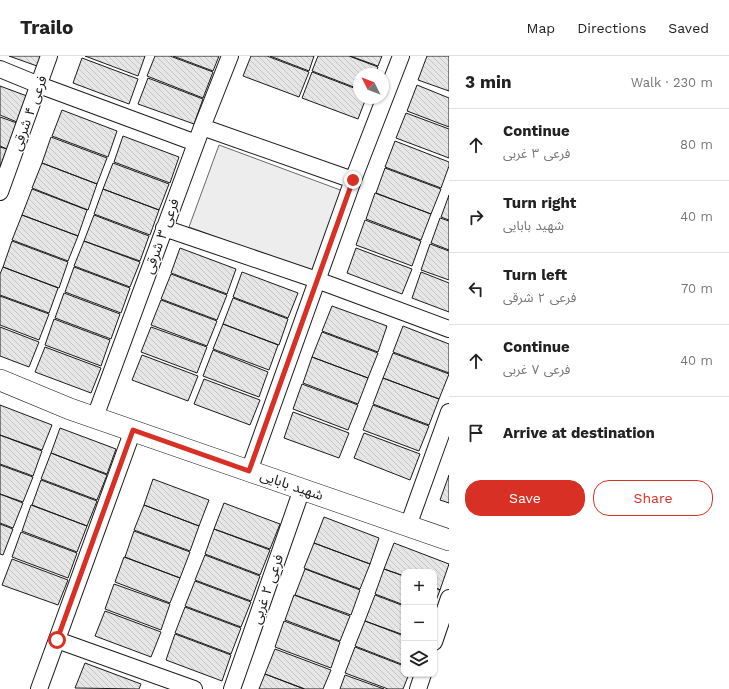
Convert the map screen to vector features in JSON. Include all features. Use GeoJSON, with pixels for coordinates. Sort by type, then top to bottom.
{"type":"FeatureCollection","features":[{"type":"Feature","properties":{"kind":"street","name":"فرعی ۴ شرقی"},"geometry":{"type":"LineString","coordinates":[[0,192],[49,56]]}},
{"type":"Feature","properties":{"kind":"street","name":"فرعی ۳ شرقی"},"geometry":{"type":"LineString","coordinates":[[95,417],[164,228],[230,56]]}},
{"type":"Feature","properties":{"kind":"street"},"geometry":{"type":"LineString","coordinates":[[249,471],[353,180],[400,56]]}},
{"type":"Feature","properties":{"kind":"street"},"geometry":{"type":"LineString","coordinates":[[0,69],[196,143]]}},
{"type":"Feature","properties":{"kind":"street"},"geometry":{"type":"LineString","coordinates":[[202,127],[353,180]]}},
{"type":"Feature","properties":{"kind":"street"},"geometry":{"type":"LineString","coordinates":[[164,228],[318,280],[449,329]]}},
{"type":"Feature","properties":{"kind":"street","name":"شهید بابایی"},"geometry":{"type":"LineString","coordinates":[[0,380],[70,409],[449,540]]}},
{"type":"Feature","properties":{"kind":"street"},"geometry":{"type":"LineString","coordinates":[[408,526],[449,412]]}},
{"type":"Feature","properties":{"kind":"street"},"geometry":{"type":"LineString","coordinates":[[39,689],[133,430]]}},
{"type":"Feature","properties":{"kind":"street","name":"فرعی ۲ غربی"},"geometry":{"type":"LineString","coordinates":[[232,689],[302,489]]}},
{"type":"Feature","properties":{"kind":"street"},"geometry":{"type":"LineString","coordinates":[[434,641],[449,598]]}},
{"type":"Feature","properties":{"kind":"street"},"geometry":{"type":"LineString","coordinates":[[57,640],[194,689]]}},
{"type":"Feature","properties":{"kind":"street"},"geometry":{"type":"LineString","coordinates":[[418,689],[422,677]]}},
{"type":"Feature","properties":{"kind":"shaded area"},"geometry":{"type":"Polygon","coordinates":[[[219,145],[343,191],[313,272],[189,227],[219,145]]]}},
{"type":"Feature","properties":{"kind":"building"},"geometry":{"type":"Polygon","coordinates":[[[9,56],[41,56],[37,66],[9,56]]]}},
{"type":"Feature","properties":{"kind":"building"},"geometry":{"type":"Polygon","coordinates":[[[85,56],[145,56],[138,76],[85,56]]]}},
{"type":"Feature","properties":{"kind":"building"},"geometry":{"type":"Polygon","coordinates":[[[155,56],[170,56],[213,72],[203,98],[147,76],[155,56]]]}},
{"type":"Feature","properties":{"kind":"building"},"geometry":{"type":"Polygon","coordinates":[[[173,56],[219,56],[213,71],[173,56]]]}},
{"type":"Feature","properties":{"kind":"building"},"geometry":{"type":"Polygon","coordinates":[[[251,56],[267,56],[309,72],[299,97],[243,76],[251,56]]]}},
{"type":"Feature","properties":{"kind":"building"},"geometry":{"type":"Polygon","coordinates":[[[270,56],[314,56],[309,71],[270,56]]]}},
{"type":"Feature","properties":{"kind":"building"},"geometry":{"type":"Polygon","coordinates":[[[318,56],[349,56],[378,67],[353,68],[353,87],[312,71],[318,56]]]}},
{"type":"Feature","properties":{"kind":"building"},"geometry":{"type":"Polygon","coordinates":[[[350,56],[382,56],[378,66],[350,56]]]}},
{"type":"Feature","properties":{"kind":"building"},"geometry":{"type":"Polygon","coordinates":[[[427,56],[449,56],[449,91],[418,80],[427,56]]]}},
{"type":"Feature","properties":{"kind":"building"},"geometry":{"type":"Polygon","coordinates":[[[82,58],[138,79],[129,104],[73,83],[82,58]]]}},
{"type":"Feature","properties":{"kind":"building"},"geometry":{"type":"Polygon","coordinates":[[[312,72],[353,88],[353,104],[364,104],[358,119],[302,98],[312,72]]]}},
{"type":"Feature","properties":{"kind":"building"},"geometry":{"type":"Polygon","coordinates":[[[148,78],[203,99],[194,124],[138,104],[148,78]]]}},
{"type":"Feature","properties":{"kind":"building"},"geometry":{"type":"Polygon","coordinates":[[[417,85],[449,98],[449,127],[407,111],[417,85]]]}},
{"type":"Feature","properties":{"kind":"building"},"geometry":{"type":"Polygon","coordinates":[[[0,86],[27,96],[17,122],[0,115],[0,86]]]}},
{"type":"Feature","properties":{"kind":"building"},"geometry":{"type":"Polygon","coordinates":[[[62,110],[117,131],[108,157],[52,136],[62,110]]]}},
{"type":"Feature","properties":{"kind":"building"},"geometry":{"type":"Polygon","coordinates":[[[406,113],[449,129],[449,158],[396,138],[406,113]]]}},
{"type":"Feature","properties":{"kind":"building"},"geometry":{"type":"Polygon","coordinates":[[[0,117],[17,123],[7,149],[0,146],[0,117]]]}},
{"type":"Feature","properties":{"kind":"building"},"geometry":{"type":"Polygon","coordinates":[[[123,136],[179,157],[170,183],[114,162],[123,136]]]}},
{"type":"Feature","properties":{"kind":"building"},"geometry":{"type":"Polygon","coordinates":[[[51,137],[107,158],[97,184],[42,163],[51,137]]]}},
{"type":"Feature","properties":{"kind":"building"},"geometry":{"type":"Polygon","coordinates":[[[395,141],[449,162],[441,188],[385,167],[395,141]]]}},
{"type":"Feature","properties":{"kind":"building"},"geometry":{"type":"Polygon","coordinates":[[[0,147],[7,149],[0,167],[0,147]]]}},
{"type":"Feature","properties":{"kind":"building"},"geometry":{"type":"Polygon","coordinates":[[[42,163],[97,184],[88,210],[32,188],[42,163]]]}},
{"type":"Feature","properties":{"kind":"building"},"geometry":{"type":"Polygon","coordinates":[[[113,163],[169,184],[159,210],[103,189],[113,163]]]}},
{"type":"Feature","properties":{"kind":"building"},"geometry":{"type":"Polygon","coordinates":[[[385,168],[441,189],[431,214],[376,193],[385,168]]]}},
{"type":"Feature","properties":{"kind":"building"},"geometry":{"type":"Polygon","coordinates":[[[32,189],[87,210],[78,236],[22,215],[32,189]]]}},
{"type":"Feature","properties":{"kind":"building"},"geometry":{"type":"Polygon","coordinates":[[[103,189],[159,210],[150,235],[94,214],[103,189]]]}},
{"type":"Feature","properties":{"kind":"building"},"geometry":{"type":"Polygon","coordinates":[[[375,193],[431,214],[421,240],[366,219],[375,193]]]}},
{"type":"Feature","properties":{"kind":"building"},"geometry":{"type":"Polygon","coordinates":[[[449,195],[449,220],[441,217],[449,195]]]}},
{"type":"Feature","properties":{"kind":"building"},"geometry":{"type":"Polygon","coordinates":[[[22,215],[78,236],[68,261],[12,240],[22,215]]]}},
{"type":"Feature","properties":{"kind":"building"},"geometry":{"type":"Polygon","coordinates":[[[94,215],[149,236],[140,261],[84,241],[94,215]]]}},
{"type":"Feature","properties":{"kind":"building"},"geometry":{"type":"Polygon","coordinates":[[[440,218],[449,221],[449,250],[431,243],[440,218]]]}},
{"type":"Feature","properties":{"kind":"building"},"geometry":{"type":"Polygon","coordinates":[[[365,220],[421,241],[412,266],[356,245],[365,220]]]}},
{"type":"Feature","properties":{"kind":"building"},"geometry":{"type":"Polygon","coordinates":[[[12,241],[68,262],[59,288],[3,267],[12,241]]]}},
{"type":"Feature","properties":{"kind":"building"},"geometry":{"type":"Polygon","coordinates":[[[84,241],[140,262],[130,287],[74,266],[84,241]]]}},
{"type":"Feature","properties":{"kind":"building"},"geometry":{"type":"Polygon","coordinates":[[[430,244],[449,251],[449,280],[421,270],[430,244]]]}},
{"type":"Feature","properties":{"kind":"building"},"geometry":{"type":"Polygon","coordinates":[[[180,248],[236,269],[227,294],[171,273],[180,248]]]}},
{"type":"Feature","properties":{"kind":"building"},"geometry":{"type":"Polygon","coordinates":[[[356,248],[412,269],[402,294],[347,273],[356,248]]]}},
{"type":"Feature","properties":{"kind":"building"},"geometry":{"type":"Polygon","coordinates":[[[3,267],[58,288],[49,313],[0,295],[0,274],[3,267]]]}},
{"type":"Feature","properties":{"kind":"building"},"geometry":{"type":"Polygon","coordinates":[[[74,267],[130,288],[121,313],[65,292],[74,267]]]}},
{"type":"Feature","properties":{"kind":"building"},"geometry":{"type":"Polygon","coordinates":[[[242,272],[298,293],[288,318],[233,297],[242,272]]]}},
{"type":"Feature","properties":{"kind":"building"},"geometry":{"type":"Polygon","coordinates":[[[421,272],[449,283],[449,312],[412,298],[421,272]]]}},
{"type":"Feature","properties":{"kind":"building"},"geometry":{"type":"Polygon","coordinates":[[[171,274],[227,295],[217,320],[161,299],[171,274]]]}},
{"type":"Feature","properties":{"kind":"building"},"geometry":{"type":"Polygon","coordinates":[[[64,293],[120,314],[111,339],[55,318],[64,293]]]}},
{"type":"Feature","properties":{"kind":"building"},"geometry":{"type":"Polygon","coordinates":[[[0,296],[49,314],[39,340],[0,325],[0,296]]]}},
{"type":"Feature","properties":{"kind":"building"},"geometry":{"type":"Polygon","coordinates":[[[233,298],[288,319],[279,345],[223,324],[233,298]]]}},
{"type":"Feature","properties":{"kind":"building"},"geometry":{"type":"Polygon","coordinates":[[[161,300],[217,321],[207,346],[151,325],[161,300]]]}},
{"type":"Feature","properties":{"kind":"building"},"geometry":{"type":"Polygon","coordinates":[[[332,306],[387,326],[378,352],[322,331],[332,306]]]}},
{"type":"Feature","properties":{"kind":"building"},"geometry":{"type":"Polygon","coordinates":[[[54,319],[110,340],[101,366],[45,345],[54,319]]]}},
{"type":"Feature","properties":{"kind":"building"},"geometry":{"type":"Polygon","coordinates":[[[223,324],[278,345],[269,370],[213,349],[223,324]]]}},
{"type":"Feature","properties":{"kind":"building"},"geometry":{"type":"Polygon","coordinates":[[[403,326],[449,344],[449,373],[393,352],[403,326]]]}},
{"type":"Feature","properties":{"kind":"building"},"geometry":{"type":"Polygon","coordinates":[[[0,327],[39,342],[29,367],[0,356],[0,327]]]}},
{"type":"Feature","properties":{"kind":"building"},"geometry":{"type":"Polygon","coordinates":[[[151,327],[207,347],[197,373],[141,352],[151,327]]]}},
{"type":"Feature","properties":{"kind":"building"},"geometry":{"type":"Polygon","coordinates":[[[322,332],[378,353],[368,378],[312,357],[322,332]]]}},
{"type":"Feature","properties":{"kind":"building"},"geometry":{"type":"Polygon","coordinates":[[[45,347],[101,368],[91,393],[35,372],[45,347]]]}},
{"type":"Feature","properties":{"kind":"building"},"geometry":{"type":"Polygon","coordinates":[[[213,350],[268,372],[259,397],[203,376],[213,350]]]}},
{"type":"Feature","properties":{"kind":"building"},"geometry":{"type":"Polygon","coordinates":[[[393,353],[449,374],[439,399],[383,378],[393,353]]]}},
{"type":"Feature","properties":{"kind":"building"},"geometry":{"type":"Polygon","coordinates":[[[142,355],[198,376],[188,401],[132,380],[142,355]]]}},
{"type":"Feature","properties":{"kind":"building"},"geometry":{"type":"Polygon","coordinates":[[[312,357],[368,378],[358,404],[303,383],[312,357]]]}},
{"type":"Feature","properties":{"kind":"building"},"geometry":{"type":"Polygon","coordinates":[[[383,378],[439,399],[429,425],[373,404],[383,378]]]}},
{"type":"Feature","properties":{"kind":"building"},"geometry":{"type":"Polygon","coordinates":[[[204,379],[260,400],[250,425],[194,404],[204,379]]]}},
{"type":"Feature","properties":{"kind":"building"},"geometry":{"type":"Polygon","coordinates":[[[302,384],[358,405],[348,430],[293,409],[302,384]]]}},
{"type":"Feature","properties":{"kind":"building"},"geometry":{"type":"Polygon","coordinates":[[[0,405],[52,425],[42,450],[0,435],[0,405]]]}},
{"type":"Feature","properties":{"kind":"building"},"geometry":{"type":"Polygon","coordinates":[[[373,405],[429,426],[419,451],[363,430],[373,405]]]}},
{"type":"Feature","properties":{"kind":"building"},"geometry":{"type":"Polygon","coordinates":[[[293,412],[349,433],[339,458],[284,438],[293,412]]]}},
{"type":"Feature","properties":{"kind":"building"},"geometry":{"type":"Polygon","coordinates":[[[60,428],[116,449],[107,474],[51,453],[60,428]]]}},
{"type":"Feature","properties":{"kind":"building"},"geometry":{"type":"Polygon","coordinates":[[[364,433],[420,454],[410,480],[354,458],[364,433]]]}},
{"type":"Feature","properties":{"kind":"building"},"geometry":{"type":"Polygon","coordinates":[[[0,435],[42,451],[33,476],[0,464],[0,435]]]}},
{"type":"Feature","properties":{"kind":"building"},"geometry":{"type":"Polygon","coordinates":[[[51,453],[107,475],[97,500],[41,479],[51,453]]]}},
{"type":"Feature","properties":{"kind":"building"},"geometry":{"type":"Polygon","coordinates":[[[0,465],[33,477],[23,502],[0,494],[0,465]]]}},
{"type":"Feature","properties":{"kind":"building"},"geometry":{"type":"Polygon","coordinates":[[[449,475],[449,503],[440,500],[449,475]]]}},
{"type":"Feature","properties":{"kind":"building"},"geometry":{"type":"Polygon","coordinates":[[[153,479],[209,500],[199,526],[144,505],[153,479]]]}},
{"type":"Feature","properties":{"kind":"building"},"geometry":{"type":"Polygon","coordinates":[[[41,480],[97,501],[87,526],[32,505],[41,480]]]}},
{"type":"Feature","properties":{"kind":"building"},"geometry":{"type":"Polygon","coordinates":[[[0,494],[23,503],[13,528],[0,523],[0,494]]]}},
{"type":"Feature","properties":{"kind":"building"},"geometry":{"type":"Polygon","coordinates":[[[224,503],[280,524],[270,549],[214,529],[224,503]]]}},
{"type":"Feature","properties":{"kind":"building"},"geometry":{"type":"Polygon","coordinates":[[[31,505],[87,526],[77,552],[22,531],[31,505]]]}},
{"type":"Feature","properties":{"kind":"building"},"geometry":{"type":"Polygon","coordinates":[[[144,505],[199,526],[190,551],[134,530],[144,505]]]}},
{"type":"Feature","properties":{"kind":"building"},"geometry":{"type":"Polygon","coordinates":[[[324,517],[379,538],[370,564],[314,543],[324,517]]]}},
{"type":"Feature","properties":{"kind":"building"},"geometry":{"type":"Polygon","coordinates":[[[0,524],[13,529],[3,555],[0,554],[0,524]]]}},
{"type":"Feature","properties":{"kind":"building"},"geometry":{"type":"Polygon","coordinates":[[[214,529],[270,550],[260,575],[205,554],[214,529]]]}},
{"type":"Feature","properties":{"kind":"building"},"geometry":{"type":"Polygon","coordinates":[[[134,531],[190,552],[180,578],[125,557],[134,531]]]}},
{"type":"Feature","properties":{"kind":"building"},"geometry":{"type":"Polygon","coordinates":[[[21,532],[77,553],[68,578],[12,557],[21,532]]]}},
{"type":"Feature","properties":{"kind":"building"},"geometry":{"type":"Polygon","coordinates":[[[314,543],[370,564],[360,589],[304,568],[314,543]]]}},
{"type":"Feature","properties":{"kind":"building"},"geometry":{"type":"Polygon","coordinates":[[[394,543],[449,564],[440,590],[437,588],[437,569],[401,569],[401,575],[384,569],[394,543]]]}},
{"type":"Feature","properties":{"kind":"building"},"geometry":{"type":"Polygon","coordinates":[[[205,555],[260,576],[251,601],[195,580],[205,555]]]}},
{"type":"Feature","properties":{"kind":"building"},"geometry":{"type":"Polygon","coordinates":[[[124,557],[180,578],[170,603],[115,582],[124,557]]]}},
{"type":"Feature","properties":{"kind":"building"},"geometry":{"type":"Polygon","coordinates":[[[12,559],[68,580],[58,605],[2,585],[12,559]]]}},
{"type":"Feature","properties":{"kind":"building"},"geometry":{"type":"Polygon","coordinates":[[[305,569],[360,590],[351,615],[295,595],[305,569]]]}},
{"type":"Feature","properties":{"kind":"building"},"geometry":{"type":"Polygon","coordinates":[[[384,569],[401,575],[401,604],[375,594],[384,569]]]}},
{"type":"Feature","properties":{"kind":"building"},"geometry":{"type":"Polygon","coordinates":[[[195,581],[251,602],[241,627],[185,606],[195,581]]]}},
{"type":"Feature","properties":{"kind":"building"},"geometry":{"type":"Polygon","coordinates":[[[114,584],[170,604],[161,630],[105,609],[114,584]]]}},
{"type":"Feature","properties":{"kind":"building"},"geometry":{"type":"Polygon","coordinates":[[[437,588],[440,590],[437,598],[437,588]]]}},
{"type":"Feature","properties":{"kind":"building"},"geometry":{"type":"Polygon","coordinates":[[[294,595],[350,616],[340,641],[285,620],[294,595]]]}},
{"type":"Feature","properties":{"kind":"building"},"geometry":{"type":"Polygon","coordinates":[[[375,595],[401,605],[401,634],[365,621],[375,595]]]}},
{"type":"Feature","properties":{"kind":"building"},"geometry":{"type":"Polygon","coordinates":[[[185,607],[241,628],[231,654],[175,633],[185,607]]]}},
{"type":"Feature","properties":{"kind":"building"},"geometry":{"type":"Polygon","coordinates":[[[105,611],[161,632],[151,657],[95,636],[105,611]]]}},
{"type":"Feature","properties":{"kind":"building"},"geometry":{"type":"Polygon","coordinates":[[[284,621],[340,642],[331,668],[275,647],[284,621]]]}},
{"type":"Feature","properties":{"kind":"building"},"geometry":{"type":"Polygon","coordinates":[[[365,621],[401,635],[401,664],[355,646],[365,621]]]}},
{"type":"Feature","properties":{"kind":"building"},"geometry":{"type":"Polygon","coordinates":[[[175,634],[231,655],[222,681],[166,660],[175,634]]]}},
{"type":"Feature","properties":{"kind":"building"},"geometry":{"type":"Polygon","coordinates":[[[355,647],[401,665],[401,677],[408,677],[403,689],[388,689],[345,673],[355,647]]]}},
{"type":"Feature","properties":{"kind":"building"},"geometry":{"type":"Polygon","coordinates":[[[275,649],[331,670],[323,689],[305,689],[265,674],[275,649]]]}},
{"type":"Feature","properties":{"kind":"building"},"geometry":{"type":"Polygon","coordinates":[[[85,663],[141,684],[139,689],[75,688],[85,663]]]}},
{"type":"Feature","properties":{"kind":"building"},"geometry":{"type":"Polygon","coordinates":[[[265,674],[304,689],[259,689],[265,674]]]}},
{"type":"Feature","properties":{"kind":"building"},"geometry":{"type":"Polygon","coordinates":[[[345,675],[384,689],[340,689],[345,675]]]}},
{"type":"Feature","properties":{"kind":"route"},"geometry":{"type":"LineString","coordinates":[[57,640],[133,430],[249,471],[353,180]]}}]}
